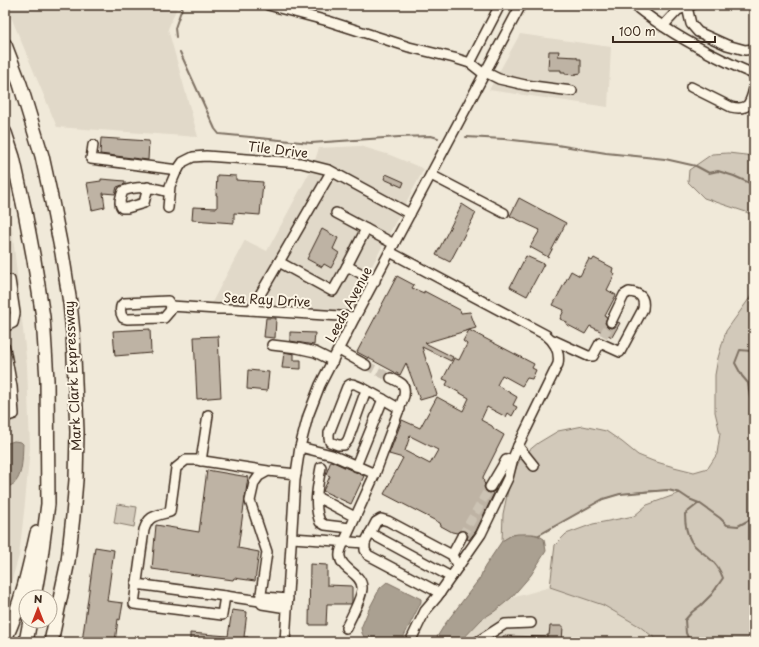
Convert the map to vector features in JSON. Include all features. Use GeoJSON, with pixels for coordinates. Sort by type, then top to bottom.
{"type":"FeatureCollection","features":[{"type":"Feature","properties":{"kind":"highway","name":"Mark Clark Expressway"},"geometry":{"type":"LineString","coordinates":[[5,45],[20,84],[42,156],[61,245],[73,333],[77,432],[76,480],[68,561],[51,642]]}},
{"type":"Feature","properties":{"kind":"highway","name":"Mark Clark Expressway"},"geometry":{"type":"LineString","coordinates":[[5,133],[13,158],[25,212],[43,317],[47,380],[48,504],[35,589]]}},
{"type":"Feature","properties":{"kind":"highway"},"geometry":{"type":"LineString","coordinates":[[5,639],[27,577],[38,526],[48,436]]}},
{"type":"Feature","properties":{"kind":"highway"},"geometry":{"type":"LineString","coordinates":[[59,642],[64,612],[68,561]]}},
{"type":"Feature","properties":{"kind":"highway"},"geometry":{"type":"LineString","coordinates":[[26,642],[28,629]]}},
{"type":"Feature","properties":{"kind":"street"},"geometry":{"type":"LineString","coordinates":[[268,5],[328,21],[409,47],[470,63],[485,73],[499,79],[525,85],[572,91]]}},
{"type":"Feature","properties":{"kind":"street"},"geometry":{"type":"LineString","coordinates":[[470,63],[500,5]]}},
{"type":"Feature","properties":{"kind":"street","name":"Leeds Avenue"},"geometry":{"type":"LineString","coordinates":[[285,642],[296,474],[300,447],[308,416],[320,385],[338,350],[521,5]]}},
{"type":"Feature","properties":{"kind":"street"},"geometry":{"type":"LineString","coordinates":[[634,5],[648,17],[701,50],[754,74]]}},
{"type":"Feature","properties":{"kind":"street"},"geometry":{"type":"LineString","coordinates":[[663,26],[674,8],[689,6],[691,24],[698,32],[727,45],[745,50],[754,48]]}},
{"type":"Feature","properties":{"kind":"street"},"geometry":{"type":"LineString","coordinates":[[691,87],[731,107],[737,108],[747,106],[750,103],[754,89]]}},
{"type":"Feature","properties":{"kind":"street"},"geometry":{"type":"LineString","coordinates":[[93,145],[90,159],[178,170]]}},
{"type":"Feature","properties":{"kind":"street","name":"Tile Drive"},"geometry":{"type":"LineString","coordinates":[[168,208],[170,186],[176,172],[183,162],[193,157],[206,156],[301,163],[332,172],[410,214]]}},
{"type":"Feature","properties":{"kind":"street"},"geometry":{"type":"LineString","coordinates":[[251,310],[332,172]]}},
{"type":"Feature","properties":{"kind":"street"},"geometry":{"type":"LineString","coordinates":[[431,175],[504,213]]}},
{"type":"Feature","properties":{"kind":"street"},"geometry":{"type":"LineString","coordinates":[[148,187],[169,192]]}},
{"type":"Feature","properties":{"kind":"street"},"geometry":{"type":"LineString","coordinates":[[336,213],[366,229],[392,248],[553,340],[588,356],[593,356],[602,339],[620,352],[643,309],[644,304],[641,296],[636,293],[629,292],[624,295],[610,322]]}},
{"type":"Feature","properties":{"kind":"street"},"geometry":{"type":"LineString","coordinates":[[278,262],[333,291],[366,229]]}},
{"type":"Feature","properties":{"kind":"street"},"geometry":{"type":"LineString","coordinates":[[347,266],[374,281]]}},
{"type":"Feature","properties":{"kind":"street"},"geometry":{"type":"LineString","coordinates":[[5,280],[10,280],[15,313],[13,323],[5,327]]}},
{"type":"Feature","properties":{"kind":"street","name":"Sea Ray Drive"},"geometry":{"type":"LineString","coordinates":[[174,306],[164,318],[127,319],[123,318],[121,315],[120,307],[124,303],[168,301],[174,306],[217,309],[233,308],[356,317]]}},
{"type":"Feature","properties":{"kind":"street"},"geometry":{"type":"LineString","coordinates":[[410,642],[425,611],[440,593],[481,534],[508,478],[518,446],[558,364],[559,356],[553,340]]}},
{"type":"Feature","properties":{"kind":"street"},"geometry":{"type":"LineString","coordinates":[[272,345],[315,352],[333,361]]}},
{"type":"Feature","properties":{"kind":"street"},"geometry":{"type":"LineString","coordinates":[[5,348],[12,387],[14,414],[5,417]]}},
{"type":"Feature","properties":{"kind":"street"},"geometry":{"type":"LineString","coordinates":[[338,350],[366,365]]}},
{"type":"Feature","properties":{"kind":"street"},"geometry":{"type":"LineString","coordinates":[[346,628],[361,594],[362,587],[360,580],[342,563],[340,556],[344,542],[375,474],[404,396],[405,389],[402,384],[391,378]]}},
{"type":"Feature","properties":{"kind":"street"},"geometry":{"type":"LineString","coordinates":[[366,390],[348,440],[344,445],[338,445],[330,442],[328,438],[347,387],[350,384],[354,383],[400,409]]}},
{"type":"Feature","properties":{"kind":"street"},"geometry":{"type":"LineString","coordinates":[[356,466],[382,399]]}},
{"type":"Feature","properties":{"kind":"street"},"geometry":{"type":"LineString","coordinates":[[201,461],[208,415]]}},
{"type":"Feature","properties":{"kind":"street"},"geometry":{"type":"LineString","coordinates":[[518,446],[534,466]]}},
{"type":"Feature","properties":{"kind":"street"},"geometry":{"type":"LineString","coordinates":[[300,447],[332,455],[375,474]]}},
{"type":"Feature","properties":{"kind":"street"},"geometry":{"type":"LineString","coordinates":[[490,487],[506,460],[513,458]]}},
{"type":"Feature","properties":{"kind":"street"},"geometry":{"type":"LineString","coordinates":[[225,596],[222,615],[134,604],[144,530],[147,521],[154,516],[170,512],[176,468],[186,460],[296,474]]}},
{"type":"Feature","properties":{"kind":"street"},"geometry":{"type":"LineString","coordinates":[[321,466],[317,497],[318,516],[320,522],[350,528]]}},
{"type":"Feature","properties":{"kind":"street"},"geometry":{"type":"LineString","coordinates":[[260,601],[266,552],[250,501],[254,483],[259,476],[268,471]]}},
{"type":"Feature","properties":{"kind":"street"},"geometry":{"type":"LineString","coordinates":[[317,497],[356,516]]}},
{"type":"Feature","properties":{"kind":"street"},"geometry":{"type":"LineString","coordinates":[[440,593],[368,554],[365,550],[365,543],[376,522],[381,519],[388,521],[452,555],[458,567]]}},
{"type":"Feature","properties":{"kind":"street"},"geometry":{"type":"LineString","coordinates":[[370,533],[451,577]]}},
{"type":"Feature","properties":{"kind":"street"},"geometry":{"type":"LineString","coordinates":[[452,555],[462,536]]}},
{"type":"Feature","properties":{"kind":"street"},"geometry":{"type":"LineString","coordinates":[[292,538],[365,543]]}},
{"type":"Feature","properties":{"kind":"street"},"geometry":{"type":"LineString","coordinates":[[136,584],[260,601]]}},
{"type":"Feature","properties":{"kind":"street"},"geometry":{"type":"LineString","coordinates":[[260,601],[264,597],[288,604]]}},
{"type":"Feature","properties":{"kind":"street"},"geometry":{"type":"LineString","coordinates":[[477,642],[505,624],[531,623]]}},
{"type":"Feature","properties":{"kind":"shaded area"},"geometry":{"type":"Polygon","coordinates":[[[6,5],[178,5],[168,29],[198,137],[57,127],[6,5]]]}},
{"type":"Feature","properties":{"kind":"shaded area"},"geometry":{"type":"Polygon","coordinates":[[[520,34],[611,47],[608,107],[489,90],[520,34]]]}},
{"type":"Feature","properties":{"kind":"shaded area"},"geometry":{"type":"Polygon","coordinates":[[[360,146],[390,155],[424,169],[345,316],[209,308],[245,240],[267,251],[313,166],[319,148],[360,146]]]}},
{"type":"Feature","properties":{"kind":"shaded area"},"geometry":{"type":"Polygon","coordinates":[[[728,153],[754,156],[754,216],[704,198],[688,182],[689,170],[712,154],[728,153]]]}},
{"type":"Feature","properties":{"kind":"shaded area"},"geometry":{"type":"Polygon","coordinates":[[[5,203],[12,228],[27,366],[30,447],[19,556],[5,602],[5,203]]]}},
{"type":"Feature","properties":{"kind":"shaded area"},"geometry":{"type":"Polygon","coordinates":[[[754,292],[754,642],[660,642],[639,626],[603,605],[550,587],[555,545],[566,534],[593,524],[634,516],[647,505],[680,493],[668,490],[620,494],[603,499],[539,535],[512,535],[502,541],[503,514],[510,481],[521,457],[538,443],[558,431],[583,426],[606,431],[638,455],[653,461],[694,472],[708,468],[717,454],[720,433],[715,412],[715,375],[718,358],[726,331],[754,292]]]}},
{"type":"Feature","properties":{"kind":"shaded area"},"geometry":{"type":"Polygon","coordinates":[[[14,441],[21,442],[23,444],[21,470],[16,482],[5,487],[5,444],[14,441]]]}},
{"type":"Feature","properties":{"kind":"shaded area"},"geometry":{"type":"Polygon","coordinates":[[[117,504],[137,507],[134,527],[114,523],[117,504]]]}},
{"type":"Feature","properties":{"kind":"shaded area"},"geometry":{"type":"Polygon","coordinates":[[[512,535],[535,535],[544,539],[546,551],[531,575],[511,598],[482,619],[460,642],[434,642],[445,624],[480,578],[484,568],[502,541],[512,535]]]}},
{"type":"Feature","properties":{"kind":"shaded area"},"geometry":{"type":"Polygon","coordinates":[[[387,582],[421,599],[421,602],[401,642],[374,642],[364,637],[362,633],[361,628],[369,609],[380,588],[387,582]]]}},
{"type":"Feature","properties":{"kind":"shaded area"},"geometry":{"type":"Polygon","coordinates":[[[550,587],[603,605],[639,626],[660,642],[460,642],[482,619],[511,598],[550,587]]]}},
{"type":"Feature","properties":{"kind":"building"},"geometry":{"type":"Polygon","coordinates":[[[549,51],[559,51],[558,56],[577,57],[577,59],[581,59],[581,73],[575,75],[565,74],[565,72],[561,72],[561,70],[548,70],[549,51]]]}},
{"type":"Feature","properties":{"kind":"building"},"geometry":{"type":"Polygon","coordinates":[[[101,138],[149,141],[148,160],[100,154],[101,138]]]}},
{"type":"Feature","properties":{"kind":"building"},"geometry":{"type":"Polygon","coordinates":[[[386,174],[404,182],[402,187],[384,179],[386,174]]]}},
{"type":"Feature","properties":{"kind":"building"},"geometry":{"type":"Polygon","coordinates":[[[217,175],[236,176],[236,180],[263,182],[260,215],[234,213],[234,223],[192,220],[193,207],[217,208],[217,175]]]}},
{"type":"Feature","properties":{"kind":"building"},"geometry":{"type":"Polygon","coordinates":[[[101,179],[125,181],[125,184],[117,187],[115,194],[103,193],[105,207],[92,210],[87,183],[101,181],[101,179]]]}},
{"type":"Feature","properties":{"kind":"building"},"geometry":{"type":"Polygon","coordinates":[[[519,198],[566,223],[548,257],[530,247],[540,230],[510,216],[519,198]]]}},
{"type":"Feature","properties":{"kind":"building"},"geometry":{"type":"Polygon","coordinates":[[[462,204],[476,213],[450,262],[436,255],[462,204]]]}},
{"type":"Feature","properties":{"kind":"building"},"geometry":{"type":"Polygon","coordinates":[[[322,229],[338,238],[333,249],[339,253],[331,268],[324,264],[322,267],[307,259],[322,229]]]}},
{"type":"Feature","properties":{"kind":"building"},"geometry":{"type":"Polygon","coordinates":[[[526,256],[544,264],[527,296],[510,287],[526,256]]]}},
{"type":"Feature","properties":{"kind":"building"},"geometry":{"type":"Polygon","coordinates":[[[594,258],[613,268],[612,272],[615,274],[607,290],[616,295],[605,316],[607,317],[605,323],[608,327],[615,327],[618,322],[620,323],[612,337],[590,326],[585,334],[566,324],[567,322],[560,319],[564,310],[553,305],[571,271],[580,276],[589,259],[592,261],[594,258]]]}},
{"type":"Feature","properties":{"kind":"building"},"geometry":{"type":"Polygon","coordinates":[[[397,276],[414,285],[412,288],[424,293],[424,291],[460,310],[461,313],[470,312],[476,328],[425,343],[453,357],[451,361],[422,347],[437,395],[420,400],[406,363],[400,375],[357,352],[397,276]]]}},
{"type":"Feature","properties":{"kind":"building"},"geometry":{"type":"Polygon","coordinates":[[[266,318],[276,318],[275,338],[264,337],[266,318]]]}},
{"type":"Feature","properties":{"kind":"building"},"geometry":{"type":"Polygon","coordinates":[[[150,329],[151,353],[115,356],[113,331],[150,329]]]}},
{"type":"Feature","properties":{"kind":"building"},"geometry":{"type":"Polygon","coordinates":[[[469,330],[534,364],[532,368],[536,370],[532,379],[527,378],[522,386],[502,375],[497,385],[517,397],[513,405],[517,407],[512,416],[508,413],[506,417],[487,407],[481,420],[504,435],[483,477],[485,484],[484,487],[487,492],[493,492],[496,489],[476,531],[469,540],[467,539],[467,533],[464,531],[461,530],[457,533],[452,532],[441,526],[440,523],[384,494],[403,458],[389,454],[402,420],[420,428],[437,397],[463,411],[469,398],[446,385],[448,381],[443,379],[454,358],[459,360],[467,344],[463,341],[469,330]],[[410,436],[405,451],[430,464],[438,450],[410,436]]]}},
{"type":"Feature","properties":{"kind":"building"},"geometry":{"type":"Polygon","coordinates":[[[290,332],[315,333],[314,345],[290,341],[290,332]]]}},
{"type":"Feature","properties":{"kind":"building"},"geometry":{"type":"Polygon","coordinates":[[[218,336],[221,397],[197,399],[194,337],[218,336]]]}},
{"type":"Feature","properties":{"kind":"building"},"geometry":{"type":"Polygon","coordinates":[[[284,352],[294,354],[294,360],[301,360],[301,369],[282,368],[284,352]]]}},
{"type":"Feature","properties":{"kind":"building"},"geometry":{"type":"Polygon","coordinates":[[[248,370],[269,372],[267,391],[247,389],[248,370]]]}},
{"type":"Feature","properties":{"kind":"building"},"geometry":{"type":"Polygon","coordinates":[[[331,461],[364,476],[351,504],[323,491],[330,476],[326,474],[331,461]]]}},
{"type":"Feature","properties":{"kind":"building"},"geometry":{"type":"Polygon","coordinates":[[[207,470],[248,477],[238,548],[259,552],[255,581],[234,578],[233,580],[152,569],[156,525],[199,532],[207,470]]]}},
{"type":"Feature","properties":{"kind":"building"},"geometry":{"type":"Polygon","coordinates":[[[95,547],[114,550],[107,601],[123,603],[120,620],[118,619],[115,642],[82,642],[95,547]]]}},
{"type":"Feature","properties":{"kind":"building"},"geometry":{"type":"Polygon","coordinates":[[[310,564],[327,565],[327,585],[352,586],[351,604],[327,604],[326,625],[309,625],[310,564]]]}},
{"type":"Feature","properties":{"kind":"building"},"geometry":{"type":"Polygon","coordinates":[[[232,610],[247,612],[244,637],[248,637],[248,642],[190,642],[190,633],[228,636],[232,610]]]}},
{"type":"Feature","properties":{"kind":"building"},"geometry":{"type":"Polygon","coordinates":[[[550,626],[563,626],[562,642],[503,642],[503,636],[547,637],[547,635],[549,635],[550,626]]]}},
{"type":"Feature","properties":{"kind":"waterway"},"geometry":{"type":"LineString","coordinates":[[176,37],[175,28],[183,5]]}},
{"type":"Feature","properties":{"kind":"waterway"},"geometry":{"type":"LineString","coordinates":[[180,52],[215,129],[219,134],[311,143],[399,137],[431,136],[438,138]]}},
{"type":"Feature","properties":{"kind":"waterway"},"geometry":{"type":"LineString","coordinates":[[466,137],[504,139],[557,145],[606,153],[665,159],[696,166],[709,173],[718,171],[754,185]]}},
{"type":"Feature","properties":{"kind":"waterway"},"geometry":{"type":"LineString","coordinates":[[754,354],[751,351],[740,350],[735,363],[742,376],[748,383],[750,397],[754,407]]}},
{"type":"Feature","properties":{"kind":"waterway"},"geometry":{"type":"LineString","coordinates":[[539,535],[603,499],[620,494],[668,490],[680,493],[699,503]]}},
{"type":"Feature","properties":{"kind":"waterway"},"geometry":{"type":"LineString","coordinates":[[690,642],[686,633],[685,620],[712,594],[723,578],[716,564],[691,541],[686,528],[685,514],[699,503],[727,525],[738,526],[751,519],[754,513]]}},
{"type":"Feature","properties":{"kind":"tunnel"},"geometry":{"type":"LineString","coordinates":[[603,336],[611,322]]}},
{"type":"Feature","properties":{"kind":"tunnel"},"geometry":{"type":"LineString","coordinates":[[366,365],[391,378]]}},
{"type":"Feature","properties":{"kind":"tunnel"},"geometry":{"type":"LineString","coordinates":[[462,536],[490,487]]}}]}
